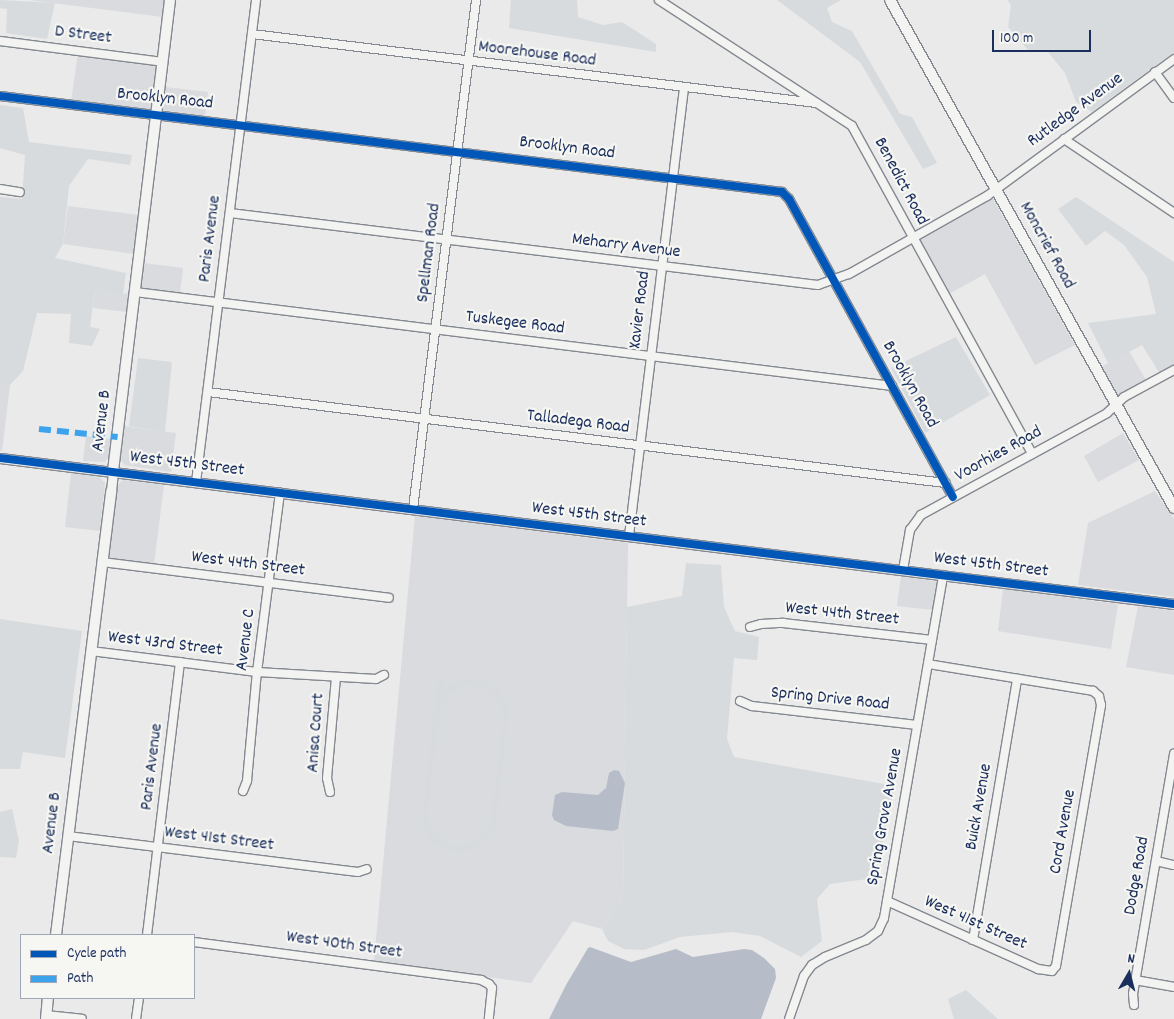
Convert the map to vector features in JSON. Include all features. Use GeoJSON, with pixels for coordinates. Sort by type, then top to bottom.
{"type":"FeatureCollection","features":[{"type":"Feature","properties":{"kind":"main road","name":"Avenue B"},"geometry":{"type":"LineString","coordinates":[[113,472],[170,0]]}},
{"type":"Feature","properties":{"kind":"main road","name":"Moncrief Road"},"geometry":{"type":"LineString","coordinates":[[890,0],[1174,508]]}},
{"type":"Feature","properties":{"kind":"main road","name":"Avenue B"},"geometry":{"type":"LineString","coordinates":[[56,934],[111,491]]}},
{"type":"Feature","properties":{"kind":"main road"},"geometry":{"type":"LineString","coordinates":[[46,1017],[48,999]]}},
{"type":"Feature","properties":{"kind":"street","name":"Paris Avenue"},"geometry":{"type":"LineString","coordinates":[[196,482],[256,0]]}},
{"type":"Feature","properties":{"kind":"street","name":"Spellman Road"},"geometry":{"type":"LineString","coordinates":[[413,509],[476,0]]}},
{"type":"Feature","properties":{"kind":"street","name":"Benedict Road"},"geometry":{"type":"LineString","coordinates":[[659,0],[848,122],[855,130],[1032,454]]}},
{"type":"Feature","properties":{"kind":"street","name":"Moorehouse Road"},"geometry":{"type":"LineString","coordinates":[[252,34],[468,62],[818,103]]}},
{"type":"Feature","properties":{"kind":"street","name":"D Street"},"geometry":{"type":"LineString","coordinates":[[0,41],[163,62]]}},
{"type":"Feature","properties":{"kind":"street","name":"Rutledge Avenue"},"geometry":{"type":"LineString","coordinates":[[996,189],[1174,58]]}},
{"type":"Feature","properties":{"kind":"street"},"geometry":{"type":"LineString","coordinates":[[1155,72],[1174,98]]}},
{"type":"Feature","properties":{"kind":"street","name":"Xavier Road"},"geometry":{"type":"LineString","coordinates":[[629,536],[684,88]]}},
{"type":"Feature","properties":{"kind":"street","name":"Brooklyn Road"},"geometry":{"type":"LineString","coordinates":[[0,96],[241,124],[782,192],[790,199],[953,497]]}},
{"type":"Feature","properties":{"kind":"street"},"geometry":{"type":"LineString","coordinates":[[1064,139],[1174,213]]}},
{"type":"Feature","properties":{"kind":"street"},"geometry":{"type":"LineString","coordinates":[[0,189],[20,192]]}},
{"type":"Feature","properties":{"kind":"street","name":"Meharry Avenue"},"geometry":{"type":"LineString","coordinates":[[230,213],[812,285],[834,281],[913,238],[996,189]]}},
{"type":"Feature","properties":{"kind":"street","name":"Tuskegee Road"},"geometry":{"type":"LineString","coordinates":[[135,292],[892,386]]}},
{"type":"Feature","properties":{"kind":"street","name":"Voorhies Road"},"geometry":{"type":"LineString","coordinates":[[903,570],[912,524],[921,515],[1107,413],[1124,398],[1174,370]]}},
{"type":"Feature","properties":{"kind":"street","name":"Talladega Road"},"geometry":{"type":"LineString","coordinates":[[208,392],[945,483]]}},
{"type":"Feature","properties":{"kind":"street","name":"West 45th Street"},"geometry":{"type":"LineString","coordinates":[[0,458],[1174,604]]}},
{"type":"Feature","properties":{"kind":"street","name":"Avenue B"},"geometry":{"type":"LineString","coordinates":[[111,491],[113,472]]}},
{"type":"Feature","properties":{"kind":"street","name":"Avenue C"},"geometry":{"type":"LineString","coordinates":[[243,791],[247,781],[257,672],[280,492]]}},
{"type":"Feature","properties":{"kind":"street","name":"West 44th Street"},"geometry":{"type":"LineString","coordinates":[[102,562],[389,598]]}},
{"type":"Feature","properties":{"kind":"street","name":"Spring Grove Avenue"},"geometry":{"type":"LineString","coordinates":[[789,1019],[804,976],[812,965],[824,957],[866,940],[878,931],[884,918],[944,575]]}},
{"type":"Feature","properties":{"kind":"street","name":"West 44th Street"},"geometry":{"type":"LineString","coordinates":[[750,627],[760,624],[783,623],[932,640]]}},
{"type":"Feature","properties":{"kind":"street","name":"West 43rd Street"},"geometry":{"type":"LineString","coordinates":[[91,651],[257,672],[376,679],[384,675]]}},
{"type":"Feature","properties":{"kind":"street","name":"Paris Avenue"},"geometry":{"type":"LineString","coordinates":[[147,934],[180,662]]}},
{"type":"Feature","properties":{"kind":"street"},"geometry":{"type":"LineString","coordinates":[[928,664],[1017,679]]}},
{"type":"Feature","properties":{"kind":"street","name":"Anisa Court"},"geometry":{"type":"LineString","coordinates":[[330,792],[327,778],[336,677]]}},
{"type":"Feature","properties":{"kind":"street","name":"Cord Avenue"},"geometry":{"type":"LineString","coordinates":[[1017,679],[1093,692],[1100,696],[1101,705],[1059,950],[1056,966],[1052,971]]}},
{"type":"Feature","properties":{"kind":"street","name":"Buick Avenue"},"geometry":{"type":"LineString","coordinates":[[973,940],[1017,679]]}},
{"type":"Feature","properties":{"kind":"street","name":"Spring Drive Road"},"geometry":{"type":"LineString","coordinates":[[740,701],[752,706],[917,725]]}},
{"type":"Feature","properties":{"kind":"street","name":"Dodge Road"},"geometry":{"type":"LineString","coordinates":[[1134,1005],[1135,980],[1171,788],[1174,752]]}},
{"type":"Feature","properties":{"kind":"street","name":"West 41st Street"},"geometry":{"type":"LineString","coordinates":[[68,836],[358,872],[367,869]]}},
{"type":"Feature","properties":{"kind":"street"},"geometry":{"type":"LineString","coordinates":[[1156,862],[1174,864]]}},
{"type":"Feature","properties":{"kind":"street","name":"West 41st Street"},"geometry":{"type":"LineString","coordinates":[[887,901],[1038,969],[1052,971]]}},
{"type":"Feature","properties":{"kind":"street","name":"West 40th Street"},"geometry":{"type":"LineString","coordinates":[[195,942],[366,963],[481,980],[489,984],[492,992],[489,1019]]}},
{"type":"Feature","properties":{"kind":"street"},"geometry":{"type":"LineString","coordinates":[[1135,980],[1174,987]]}},
{"type":"Feature","properties":{"kind":"street"},"geometry":{"type":"LineString","coordinates":[[136,1019],[139,999]]}},
{"type":"Feature","properties":{"kind":"street"},"geometry":{"type":"LineString","coordinates":[[46,1017],[82,1019]]}},
{"type":"Feature","properties":{"kind":"shaded area"},"geometry":{"type":"Polygon","coordinates":[[[0,0],[55,3],[47,39],[6,33],[7,9],[0,8],[0,0]]]}},
{"type":"Feature","properties":{"kind":"shaded area"},"geometry":{"type":"Polygon","coordinates":[[[29,0],[165,0],[163,17],[29,0]]]}},
{"type":"Feature","properties":{"kind":"shaded area"},"geometry":{"type":"Polygon","coordinates":[[[511,0],[577,0],[578,17],[603,25],[622,22],[656,44],[656,52],[509,28],[511,0]]]}},
{"type":"Feature","properties":{"kind":"shaded area"},"geometry":{"type":"Polygon","coordinates":[[[777,0],[841,0],[827,8],[832,22],[852,31],[900,114],[912,117],[937,163],[923,169],[860,62],[777,0]]]}},
{"type":"Feature","properties":{"kind":"shaded area"},"geometry":{"type":"Polygon","coordinates":[[[1007,0],[1174,0],[1174,52],[1092,112],[1076,102],[1065,73],[1048,52],[1029,51],[1008,27],[1011,5],[1007,0]]]}},
{"type":"Feature","properties":{"kind":"shaded area"},"geometry":{"type":"Polygon","coordinates":[[[78,53],[157,64],[151,112],[71,102],[78,53]]]}},
{"type":"Feature","properties":{"kind":"shaded area"},"geometry":{"type":"Polygon","coordinates":[[[165,87],[208,92],[205,116],[162,110],[165,87]]]}},
{"type":"Feature","properties":{"kind":"shaded area"},"geometry":{"type":"Polygon","coordinates":[[[0,105],[23,108],[29,142],[132,155],[130,165],[88,159],[69,186],[63,244],[55,258],[126,273],[123,294],[95,290],[90,327],[100,329],[92,346],[69,343],[71,314],[37,313],[23,371],[10,385],[0,384],[0,197],[22,199],[25,155],[0,148],[0,105]]]}},
{"type":"Feature","properties":{"kind":"shaded area"},"geometry":{"type":"Polygon","coordinates":[[[992,197],[1075,345],[1035,365],[985,274],[949,294],[918,239],[992,197]]]}},
{"type":"Feature","properties":{"kind":"shaded area"},"geometry":{"type":"Polygon","coordinates":[[[1076,197],[1174,262],[1174,367],[1160,374],[1142,345],[1108,363],[1088,323],[1156,314],[1147,277],[1124,245],[1105,231],[1086,246],[1058,209],[1076,197]]]}},
{"type":"Feature","properties":{"kind":"shaded area"},"geometry":{"type":"Polygon","coordinates":[[[68,206],[139,215],[134,254],[63,244],[68,206]]]}},
{"type":"Feature","properties":{"kind":"shaded area"},"geometry":{"type":"Polygon","coordinates":[[[144,263],[183,268],[180,294],[141,290],[144,263]]]}},
{"type":"Feature","properties":{"kind":"shaded area"},"geometry":{"type":"Polygon","coordinates":[[[95,290],[129,294],[127,312],[93,308],[95,290]]]}},
{"type":"Feature","properties":{"kind":"shaded area"},"geometry":{"type":"Polygon","coordinates":[[[956,337],[990,395],[925,433],[891,368],[956,337]]]}},
{"type":"Feature","properties":{"kind":"shaded area"},"geometry":{"type":"Polygon","coordinates":[[[1129,351],[1150,387],[1121,403],[1101,367],[1129,351]]]}},
{"type":"Feature","properties":{"kind":"shaded area"},"geometry":{"type":"Polygon","coordinates":[[[138,358],[172,362],[165,432],[129,426],[138,358]]]}},
{"type":"Feature","properties":{"kind":"shaded area"},"geometry":{"type":"Polygon","coordinates":[[[0,384],[10,385],[2,451],[0,451],[0,384]]]}},
{"type":"Feature","properties":{"kind":"shaded area"},"geometry":{"type":"Polygon","coordinates":[[[124,426],[176,433],[171,472],[124,465],[120,457],[124,426]]]}},
{"type":"Feature","properties":{"kind":"shaded area"},"geometry":{"type":"Polygon","coordinates":[[[1123,433],[1139,460],[1098,482],[1084,456],[1123,433]]]}},
{"type":"Feature","properties":{"kind":"shaded area"},"geometry":{"type":"Polygon","coordinates":[[[86,436],[111,439],[109,456],[105,462],[83,461],[86,436]]]}},
{"type":"Feature","properties":{"kind":"shaded area"},"geometry":{"type":"Polygon","coordinates":[[[71,473],[99,477],[105,483],[100,531],[65,527],[71,473]]]}},
{"type":"Feature","properties":{"kind":"shaded area"},"geometry":{"type":"Polygon","coordinates":[[[123,480],[164,485],[154,564],[107,558],[117,485],[123,480]]]}},
{"type":"Feature","properties":{"kind":"shaded area"},"geometry":{"type":"Polygon","coordinates":[[[1155,491],[1174,519],[1174,597],[1078,585],[1088,523],[1155,491]]]}},
{"type":"Feature","properties":{"kind":"shaded area"},"geometry":{"type":"Polygon","coordinates":[[[415,516],[628,543],[623,897],[602,929],[573,921],[531,983],[374,961],[415,516]]]}},
{"type":"Feature","properties":{"kind":"shaded area"},"geometry":{"type":"Polygon","coordinates":[[[686,563],[721,565],[724,607],[735,631],[759,637],[757,660],[734,658],[727,739],[734,757],[895,786],[875,878],[830,884],[817,899],[822,941],[801,957],[760,936],[732,932],[680,937],[644,950],[624,949],[608,941],[602,929],[623,897],[627,607],[682,596],[686,563]]]}},
{"type":"Feature","properties":{"kind":"shaded area"},"geometry":{"type":"Polygon","coordinates":[[[901,576],[938,582],[933,610],[897,606],[901,576]]]}},
{"type":"Feature","properties":{"kind":"shaded area"},"geometry":{"type":"Polygon","coordinates":[[[1003,589],[1118,604],[1111,649],[998,631],[1003,589]]]}},
{"type":"Feature","properties":{"kind":"shaded area"},"geometry":{"type":"Polygon","coordinates":[[[1138,606],[1174,611],[1174,675],[1126,667],[1138,606]]]}},
{"type":"Feature","properties":{"kind":"shaded area"},"geometry":{"type":"Polygon","coordinates":[[[0,619],[82,631],[65,758],[23,752],[20,769],[0,769],[0,619]]]}},
{"type":"Feature","properties":{"kind":"shaded area"},"geometry":{"type":"Polygon","coordinates":[[[438,675],[444,676],[443,691],[453,683],[464,679],[476,679],[487,682],[501,693],[509,709],[496,825],[491,836],[482,845],[466,852],[454,852],[438,846],[429,838],[422,822],[438,675]],[[470,685],[452,691],[441,707],[427,811],[429,825],[434,834],[445,843],[455,846],[465,846],[479,840],[490,824],[503,721],[501,706],[493,693],[485,688],[470,685]]]}},
{"type":"Feature","properties":{"kind":"shaded area"},"geometry":{"type":"Polygon","coordinates":[[[614,770],[619,771],[625,783],[618,829],[613,831],[566,826],[554,820],[552,815],[555,795],[562,792],[598,795],[606,788],[609,773],[614,770]]]}},
{"type":"Feature","properties":{"kind":"shaded area"},"geometry":{"type":"Polygon","coordinates":[[[12,809],[19,841],[16,858],[0,857],[0,812],[12,809]]]}},
{"type":"Feature","properties":{"kind":"shaded area"},"geometry":{"type":"Polygon","coordinates":[[[590,947],[631,962],[676,949],[693,957],[744,949],[752,950],[775,969],[776,978],[761,1019],[549,1019],[566,985],[590,947]]]}},
{"type":"Feature","properties":{"kind":"shaded area"},"geometry":{"type":"Polygon","coordinates":[[[966,990],[998,1019],[954,1019],[948,999],[966,990]]]}},
{"type":"Feature","properties":{"kind":"marked path"},"geometry":{"type":"LineString","coordinates":[[39,429],[118,437]]}},
{"type":"Feature","properties":{"kind":"cycle path"},"geometry":{"type":"LineString","coordinates":[[0,96],[782,192],[789,199],[953,497]]}},
{"type":"Feature","properties":{"kind":"cycle path"},"geometry":{"type":"LineString","coordinates":[[0,458],[1174,604]]}}]}
